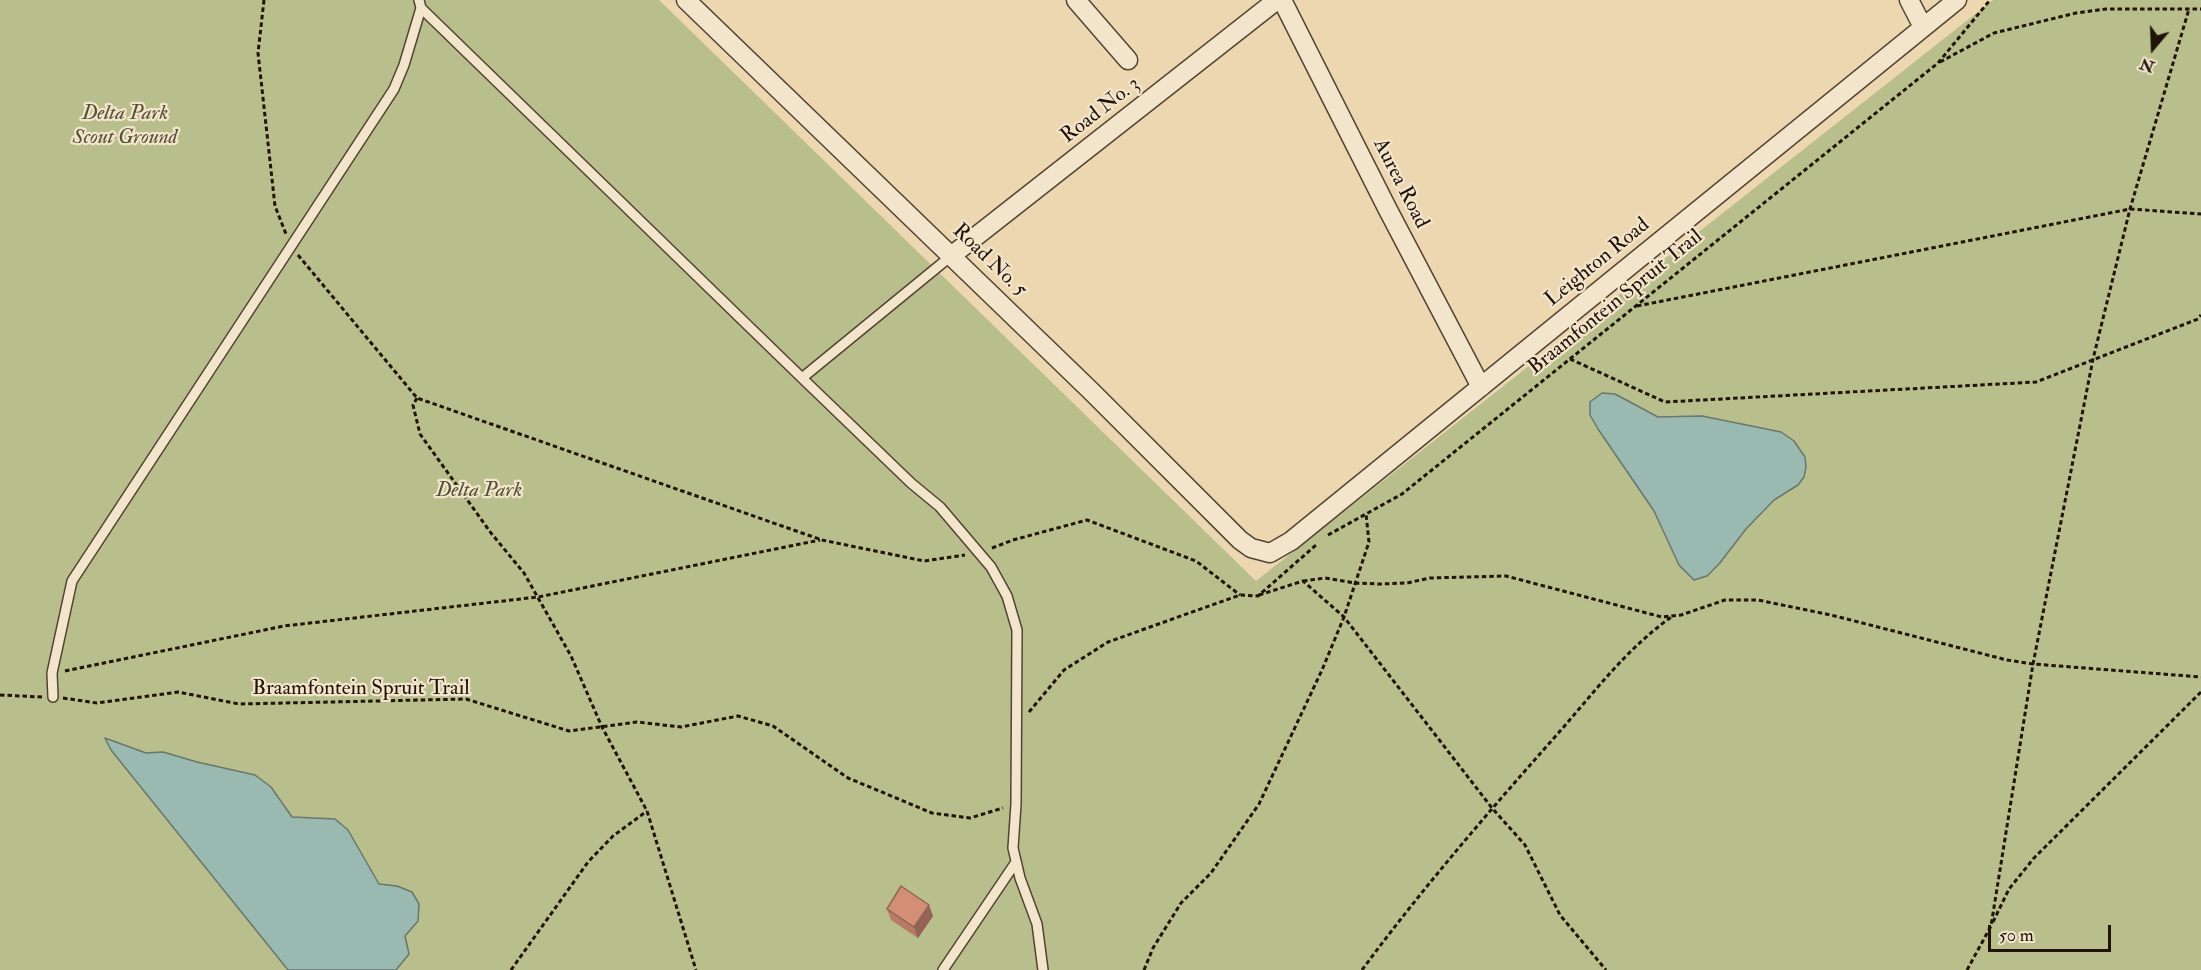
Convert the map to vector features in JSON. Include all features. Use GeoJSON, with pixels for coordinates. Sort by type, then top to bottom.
{"type":"FeatureCollection","features":[{"type":"Feature","properties":{"kind":"street","name":"Road No. 5"},"geometry":{"type":"LineString","coordinates":[[686,0],[1091,391],[1240,540],[1251,548],[1263,552]]}},
{"type":"Feature","properties":{"kind":"street"},"geometry":{"type":"LineString","coordinates":[[1076,0],[1128,60]]}},
{"type":"Feature","properties":{"kind":"street","name":"Road No. 3"},"geometry":{"type":"LineString","coordinates":[[951,256],[1277,0]]}},
{"type":"Feature","properties":{"kind":"street","name":"Aurea Road"},"geometry":{"type":"LineString","coordinates":[[1282,0],[1481,387]]}},
{"type":"Feature","properties":{"kind":"street"},"geometry":{"type":"LineString","coordinates":[[1909,0],[1923,27]]}},
{"type":"Feature","properties":{"kind":"street","name":"Leighton Road"},"geometry":{"type":"LineString","coordinates":[[1263,552],[1276,551],[1291,541],[1957,0]]}},
{"type":"Feature","properties":{"kind":"lane"},"geometry":{"type":"LineString","coordinates":[[53,697],[52,674],[72,581],[394,89],[404,65],[420,4],[802,378],[911,483],[940,507],[991,567],[1007,596],[1017,630],[1016,804],[1013,848],[1037,924],[1044,970]]}},
{"type":"Feature","properties":{"kind":"lane"},"geometry":{"type":"LineString","coordinates":[[802,378],[951,256]]}},
{"type":"Feature","properties":{"kind":"lane"},"geometry":{"type":"LineString","coordinates":[[943,970],[1016,862]]}},
{"type":"Feature","properties":{"kind":"path"},"geometry":{"type":"LineString","coordinates":[[264,0],[258,53],[275,206],[291,246],[417,398],[822,540],[924,561],[979,553],[1013,540],[1087,520],[1196,561],[1240,595]]}},
{"type":"Feature","properties":{"kind":"path","name":"Braamfontein Spruit Trail"},"geometry":{"type":"LineString","coordinates":[[1326,536],[1402,494],[1938,63],[1990,0]]}},
{"type":"Feature","properties":{"kind":"path"},"geometry":{"type":"LineString","coordinates":[[1938,63],[1994,33],[2076,13],[2106,9],[2201,9]]}},
{"type":"Feature","properties":{"kind":"path"},"geometry":{"type":"LineString","coordinates":[[1991,926],[2033,664],[2093,359],[2130,209],[2189,9]]}},
{"type":"Feature","properties":{"kind":"path"},"geometry":{"type":"LineString","coordinates":[[1635,306],[2130,209],[2201,214]]}},
{"type":"Feature","properties":{"kind":"path"},"geometry":{"type":"LineString","coordinates":[[1570,359],[1665,402],[2036,382],[2198,319],[2201,315]]}},
{"type":"Feature","properties":{"kind":"path"},"geometry":{"type":"LineString","coordinates":[[417,398],[413,405],[420,434],[491,533],[524,573],[571,656],[602,727],[647,811],[696,970]]}},
{"type":"Feature","properties":{"kind":"path"},"geometry":{"type":"LineString","coordinates":[[1144,970],[1153,948],[1181,903],[1211,873],[1259,804],[1322,670],[1344,617],[1369,542],[1366,514]]}},
{"type":"Feature","properties":{"kind":"path"},"geometry":{"type":"LineString","coordinates":[[52,674],[284,626],[538,597],[822,540]]}},
{"type":"Feature","properties":{"kind":"path"},"geometry":{"type":"LineString","coordinates":[[1258,596],[1318,543]]}},
{"type":"Feature","properties":{"kind":"path"},"geometry":{"type":"LineString","coordinates":[[1016,727],[1064,670],[1108,642],[1240,595],[1258,596],[1303,581],[1325,578],[1355,583],[1407,583],[1430,578],[1506,576],[1662,617],[1674,616],[1725,600],[1758,600],[1831,615],[2007,660],[2201,677]]}},
{"type":"Feature","properties":{"kind":"path"},"geometry":{"type":"LineString","coordinates":[[1303,581],[1344,617],[1492,808],[1525,845],[1560,915],[1606,970]]}},
{"type":"Feature","properties":{"kind":"path"},"geometry":{"type":"LineString","coordinates":[[1362,970],[1409,907],[1492,808],[1637,644],[1674,616]]}},
{"type":"Feature","properties":{"kind":"path","name":"Braamfontein Spruit Trail"},"geometry":{"type":"LineString","coordinates":[[0,695],[53,697],[97,703],[178,692],[239,704],[466,699],[569,731],[637,722],[681,728],[738,716],[772,726],[848,778],[932,813],[970,818],[1016,804]]}},
{"type":"Feature","properties":{"kind":"path"},"geometry":{"type":"LineString","coordinates":[[1967,970],[2009,889],[2034,858],[2201,692]]}},
{"type":"Feature","properties":{"kind":"path"},"geometry":{"type":"LineString","coordinates":[[511,970],[588,862],[613,836],[647,811]]}},
{"type":"Feature","properties":{"kind":"green space","name":"Delta Park"},"geometry":{"type":"Polygon","coordinates":[[[0,0],[659,0],[1256,581],[1993,0],[2201,0],[2201,970],[0,970],[0,0]]]}},
{"type":"Feature","properties":{"kind":"water"},"geometry":{"type":"Polygon","coordinates":[[[1602,393],[1615,394],[1658,417],[1702,416],[1781,432],[1794,441],[1805,457],[1804,477],[1798,485],[1774,500],[1746,529],[1707,576],[1694,580],[1679,565],[1654,511],[1590,415],[1590,402],[1602,393]]]}},
{"type":"Feature","properties":{"kind":"water"},"geometry":{"type":"Polygon","coordinates":[[[105,738],[146,753],[163,752],[255,775],[271,787],[292,817],[335,819],[348,830],[379,884],[397,886],[412,892],[419,904],[418,921],[405,936],[409,954],[396,970],[288,970],[111,750],[105,738]]]}},
{"type":"Feature","properties":{"kind":"building"},"geometry":{"type":"Polygon","coordinates":[[[901,886],[929,905],[914,927],[887,909],[901,886]]]}},
{"type":"Feature","properties":{"kind":"park label","name":"Delta Park Scout Ground"},"geometry":{"type":"Point","coordinates":[125,126]}}]}
